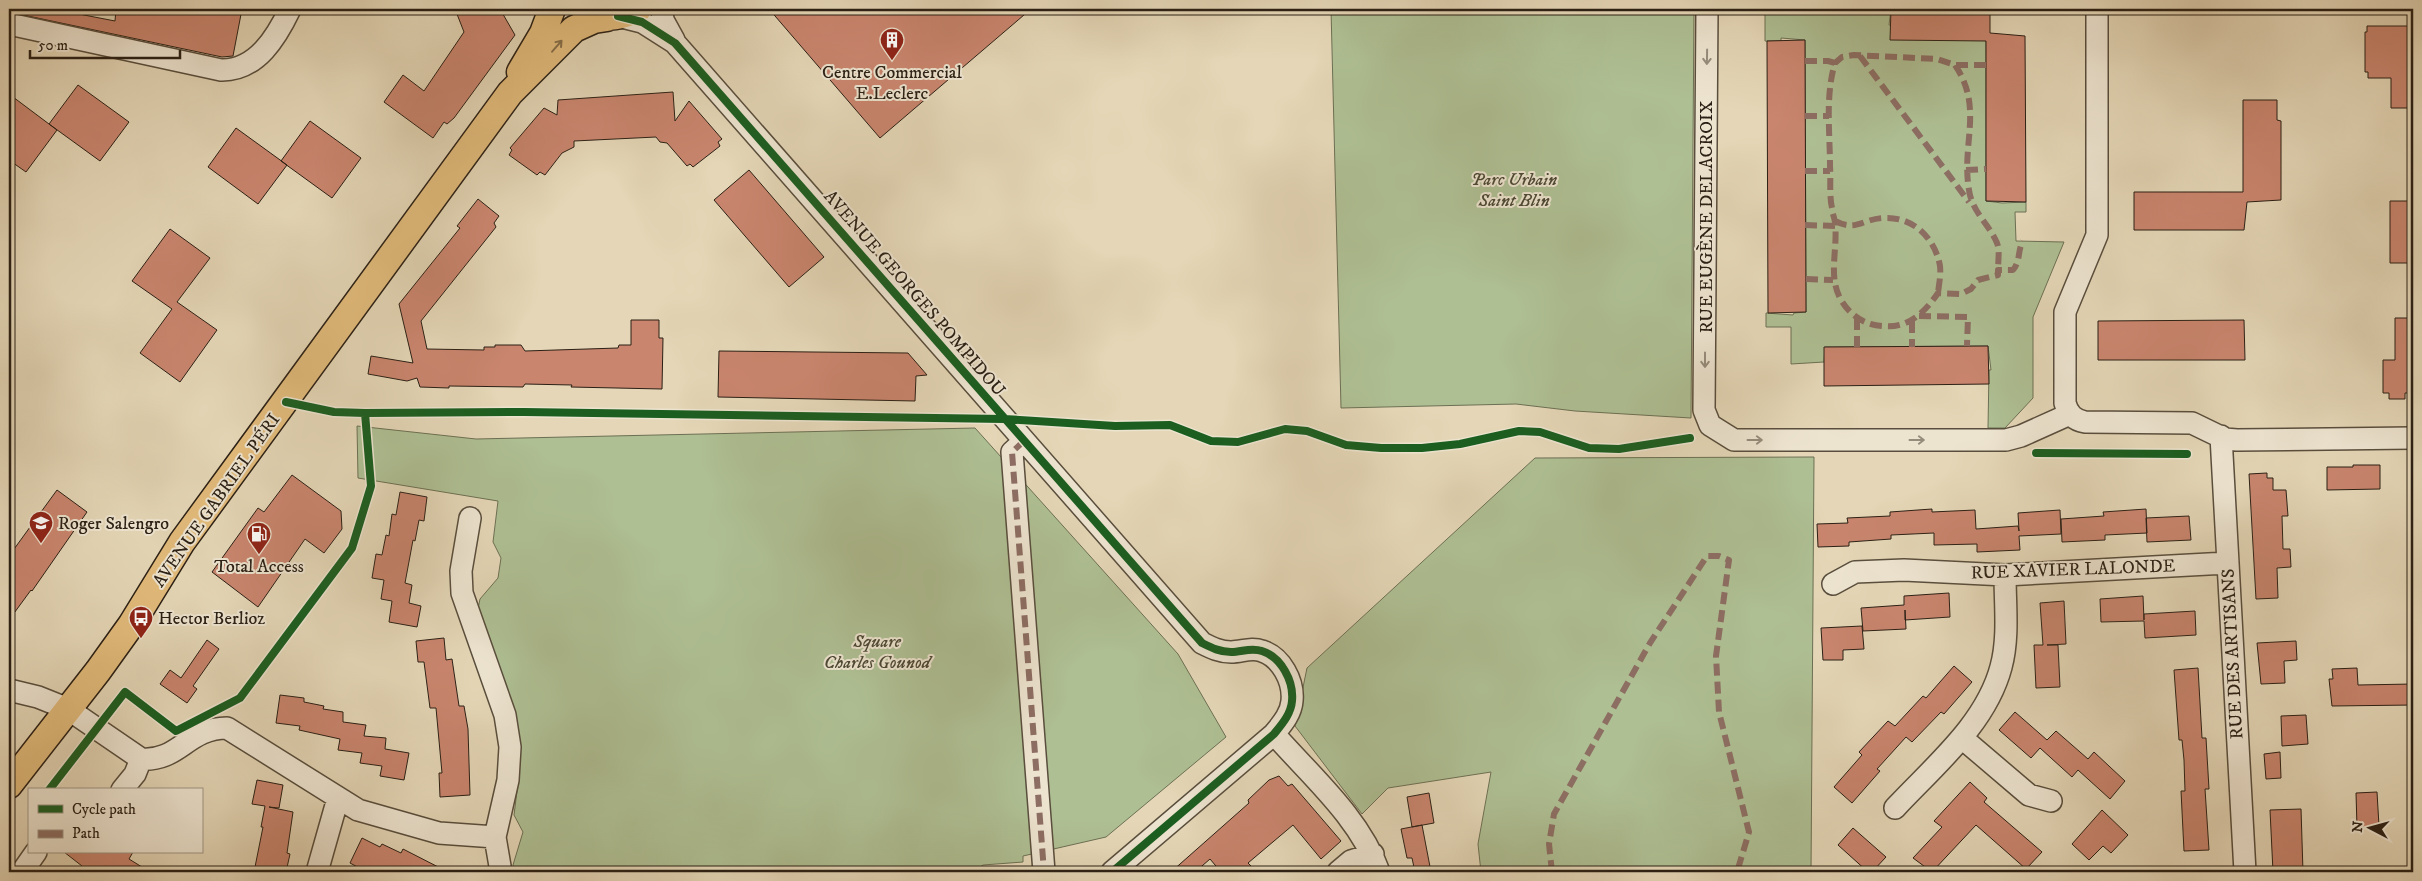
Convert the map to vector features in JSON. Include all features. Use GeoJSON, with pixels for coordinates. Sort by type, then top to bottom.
{"type":"FeatureCollection","features":[{"type":"Feature","properties":{"kind":"main road","name":"AVENUE GABRIEL PÉRI"},"geometry":{"type":"LineString","coordinates":[[510,93],[526,58],[543,33],[552,9]]}},
{"type":"Feature","properties":{"kind":"main road"},"geometry":{"type":"LineString","coordinates":[[574,9],[590,16],[621,14]]}},
{"type":"Feature","properties":{"kind":"main road","name":"AVENUE GABRIEL PÉRI"},"geometry":{"type":"LineString","coordinates":[[9,785],[131,625],[182,542],[510,93],[574,29],[594,20],[621,14]]}},
{"type":"Feature","properties":{"kind":"street"},"geometry":{"type":"LineString","coordinates":[[9,24],[232,70],[260,54],[276,38],[290,9]]}},
{"type":"Feature","properties":{"kind":"street","name":"AVENUE GEORGES POMPIDOU"},"geometry":{"type":"LineString","coordinates":[[662,9],[663,20],[675,43],[887,282],[1202,643],[1218,651],[1232,652],[1247,649],[1263,651],[1278,662],[1289,677],[1292,701],[1287,718],[1274,734],[1112,872]]}},
{"type":"Feature","properties":{"kind":"street","name":"RUE EUGÈNE DELACROIX"},"geometry":{"type":"LineString","coordinates":[[1707,9],[1704,410],[1710,425],[1734,440],[2006,440],[2021,436],[2070,414]]}},
{"type":"Feature","properties":{"kind":"street"},"geometry":{"type":"LineString","coordinates":[[2097,9],[2098,235],[2065,312],[2065,403],[2070,414],[2078,421],[2085,422],[2192,423],[2221,436],[2237,440],[2413,438]]}},
{"type":"Feature","properties":{"kind":"street","name":"AVENUE GEORGES POMPIDOU"},"geometry":{"type":"LineString","coordinates":[[621,14],[642,22],[675,43]]}},
{"type":"Feature","properties":{"kind":"street","name":"RUE DES ARTISANS"},"geometry":{"type":"LineString","coordinates":[[2221,436],[2245,872]]}},
{"type":"Feature","properties":{"kind":"street"},"geometry":{"type":"LineString","coordinates":[[1024,441],[1012,452],[1044,872]]}},
{"type":"Feature","properties":{"kind":"street"},"geometry":{"type":"LineString","coordinates":[[470,518],[461,571],[462,593],[505,715],[510,747],[508,780],[495,837],[501,872]]}},
{"type":"Feature","properties":{"kind":"street","name":"RUE XAVIER LALONDE"},"geometry":{"type":"LineString","coordinates":[[1833,584],[1855,572],[1904,570],[2005,575],[2227,563]]}},
{"type":"Feature","properties":{"kind":"street"},"geometry":{"type":"LineString","coordinates":[[1895,808],[1962,738],[1993,690],[2001,666],[2004,643],[2005,575]]}},
{"type":"Feature","properties":{"kind":"street"},"geometry":{"type":"LineString","coordinates":[[9,690],[38,697],[68,709],[140,760],[164,758],[202,731],[213,728],[227,728],[358,810],[415,828],[439,833],[495,837]]}},
{"type":"Feature","properties":{"kind":"street"},"geometry":{"type":"LineString","coordinates":[[1274,734],[1354,824],[1376,863]]}},
{"type":"Feature","properties":{"kind":"street"},"geometry":{"type":"LineString","coordinates":[[1962,738],[2028,795],[2052,801]]}},
{"type":"Feature","properties":{"kind":"street"},"geometry":{"type":"LineString","coordinates":[[124,788],[135,774],[140,760]]}},
{"type":"Feature","properties":{"kind":"street"},"geometry":{"type":"LineString","coordinates":[[316,872],[338,798]]}},
{"type":"Feature","properties":{"kind":"street"},"geometry":{"type":"LineString","coordinates":[[22,872],[35,854]]}},
{"type":"Feature","properties":{"kind":"street"},"geometry":{"type":"LineString","coordinates":[[1338,872],[1351,861],[1376,863]]}},
{"type":"Feature","properties":{"kind":"green space","name":"Parc Urbain Saint Blin"},"geometry":{"type":"Polygon","coordinates":[[[1331,9],[1694,9],[1691,418],[1575,411],[1516,404],[1341,408],[1331,9]]]}},
{"type":"Feature","properties":{"kind":"green space"},"geometry":{"type":"Polygon","coordinates":[[[1891,9],[1889,25],[1986,37],[1986,201],[2002,203],[2026,202],[2026,212],[2015,212],[2016,241],[2064,242],[2033,317],[2033,398],[2005,428],[1988,428],[1989,370],[1991,370],[1988,346],[1825,347],[1824,362],[1791,364],[1791,327],[1766,327],[1766,313],[1793,315],[1794,313],[1806,312],[1805,40],[1781,38],[1781,41],[1765,41],[1765,10],[1891,9]]]}},
{"type":"Feature","properties":{"kind":"green space","name":"Square Charles Gounod"},"geometry":{"type":"Polygon","coordinates":[[[357,426],[476,439],[975,428],[1178,654],[1226,737],[1106,837],[1023,856],[1023,862],[983,865],[973,872],[515,872],[513,865],[523,832],[514,815],[517,791],[515,732],[503,677],[477,614],[480,599],[498,578],[501,558],[493,542],[498,501],[358,478],[357,426]]]}},
{"type":"Feature","properties":{"kind":"green space"},"geometry":{"type":"Polygon","coordinates":[[[1814,457],[1811,872],[1481,872],[1478,844],[1491,772],[1388,788],[1362,814],[1295,726],[1307,668],[1535,458],[1814,457]]]}},
{"type":"Feature","properties":{"kind":"building"},"geometry":{"type":"Polygon","coordinates":[[[9,9],[53,9],[115,21],[116,9],[242,9],[233,56],[222,57],[9,12],[9,9]]]}},
{"type":"Feature","properties":{"kind":"building"},"geometry":{"type":"Polygon","coordinates":[[[455,9],[500,9],[515,35],[454,118],[447,124],[444,122],[433,138],[384,102],[403,75],[424,91],[464,32],[455,9]]]}},
{"type":"Feature","properties":{"kind":"building","name":"Centre Commercial E.Leclerc"},"geometry":{"type":"Polygon","coordinates":[[[769,9],[1031,9],[880,138],[769,9]]]}},
{"type":"Feature","properties":{"kind":"building"},"geometry":{"type":"Polygon","coordinates":[[[1891,9],[1990,9],[1990,33],[2025,36],[2026,202],[1986,201],[1986,41],[1890,40],[1891,9]]]}},
{"type":"Feature","properties":{"kind":"building"},"geometry":{"type":"Polygon","coordinates":[[[2367,26],[2413,26],[2413,108],[2391,108],[2391,78],[2368,78],[2368,72],[2365,72],[2365,32],[2367,32],[2367,26]]]}},
{"type":"Feature","properties":{"kind":"building"},"geometry":{"type":"Polygon","coordinates":[[[1805,40],[1806,312],[1768,313],[1767,41],[1805,40]]]}},
{"type":"Feature","properties":{"kind":"building"},"geometry":{"type":"Polygon","coordinates":[[[78,85],[129,122],[100,161],[49,124],[78,85]]]}},
{"type":"Feature","properties":{"kind":"building"},"geometry":{"type":"Polygon","coordinates":[[[673,92],[675,121],[689,101],[722,139],[718,142],[720,146],[693,167],[690,164],[687,166],[667,143],[660,142],[656,137],[574,141],[574,147],[562,153],[545,175],[540,172],[537,175],[509,155],[512,150],[510,148],[544,108],[557,115],[558,100],[673,92]]]}},
{"type":"Feature","properties":{"kind":"building"},"geometry":{"type":"Polygon","coordinates":[[[9,94],[57,130],[26,172],[9,160],[9,94]]]}},
{"type":"Feature","properties":{"kind":"building"},"geometry":{"type":"Polygon","coordinates":[[[2243,100],[2277,100],[2277,120],[2281,121],[2281,200],[2247,202],[2244,230],[2134,230],[2134,192],[2243,192],[2243,100]]]}},
{"type":"Feature","properties":{"kind":"building"},"geometry":{"type":"Polygon","coordinates":[[[310,121],[361,158],[332,198],[281,161],[310,121]]]}},
{"type":"Feature","properties":{"kind":"building"},"geometry":{"type":"Polygon","coordinates":[[[236,128],[287,165],[258,204],[208,167],[236,128]]]}},
{"type":"Feature","properties":{"kind":"building"},"geometry":{"type":"Polygon","coordinates":[[[749,170],[824,257],[789,287],[714,200],[749,170]]]}},
{"type":"Feature","properties":{"kind":"building"},"geometry":{"type":"Polygon","coordinates":[[[478,199],[499,216],[494,223],[496,227],[421,321],[427,349],[484,350],[484,347],[495,347],[495,345],[521,345],[525,351],[618,348],[619,345],[631,345],[631,320],[659,320],[659,338],[663,338],[662,389],[525,384],[523,387],[420,387],[417,378],[407,381],[368,374],[371,356],[413,363],[399,304],[460,228],[457,226],[478,199]]]}},
{"type":"Feature","properties":{"kind":"building"},"geometry":{"type":"Polygon","coordinates":[[[2390,201],[2413,201],[2413,263],[2390,263],[2390,201]]]}},
{"type":"Feature","properties":{"kind":"building"},"geometry":{"type":"Polygon","coordinates":[[[170,229],[210,258],[177,302],[217,330],[180,382],[140,353],[172,309],[132,281],[170,229]]]}},
{"type":"Feature","properties":{"kind":"building"},"geometry":{"type":"Polygon","coordinates":[[[2395,318],[2413,318],[2413,393],[2405,393],[2405,399],[2389,399],[2389,393],[2383,393],[2383,360],[2395,360],[2395,318]]]}},
{"type":"Feature","properties":{"kind":"building"},"geometry":{"type":"Polygon","coordinates":[[[2244,320],[2245,360],[2098,360],[2098,321],[2244,320]]]}},
{"type":"Feature","properties":{"kind":"building"},"geometry":{"type":"Polygon","coordinates":[[[1988,346],[1989,384],[1824,386],[1824,347],[1988,346]]]}},
{"type":"Feature","properties":{"kind":"building"},"geometry":{"type":"Polygon","coordinates":[[[719,351],[908,353],[927,375],[916,376],[915,401],[718,397],[719,351]]]}},
{"type":"Feature","properties":{"kind":"building"},"geometry":{"type":"Polygon","coordinates":[[[2353,465],[2380,465],[2380,489],[2327,490],[2327,467],[2353,467],[2353,465]]]}},
{"type":"Feature","properties":{"kind":"building"},"geometry":{"type":"Polygon","coordinates":[[[2267,473],[2267,478],[2273,478],[2273,490],[2286,490],[2288,516],[2282,516],[2283,549],[2290,549],[2291,567],[2277,568],[2278,598],[2256,599],[2249,474],[2267,473]]]}},
{"type":"Feature","properties":{"kind":"building"},"geometry":{"type":"Polygon","coordinates":[[[292,475],[341,511],[342,529],[324,553],[305,539],[258,607],[212,572],[258,508],[264,512],[292,475]]]}},
{"type":"Feature","properties":{"kind":"building","name":"Roger Salengro"},"geometry":{"type":"Polygon","coordinates":[[[57,490],[87,512],[32,591],[9,620],[9,556],[57,490]]]}},
{"type":"Feature","properties":{"kind":"building"},"geometry":{"type":"Polygon","coordinates":[[[400,492],[427,497],[424,521],[419,520],[415,541],[413,540],[405,583],[412,585],[409,603],[421,606],[417,627],[389,622],[392,601],[381,599],[384,580],[372,578],[376,554],[382,555],[386,535],[389,536],[392,514],[396,515],[400,492]]]}},
{"type":"Feature","properties":{"kind":"building"},"geometry":{"type":"Polygon","coordinates":[[[1932,509],[1932,512],[1975,510],[1976,529],[2018,526],[2019,531],[2018,513],[2060,510],[2061,534],[2019,536],[2020,550],[1977,552],[1977,544],[1934,545],[1934,533],[1891,535],[1891,539],[1849,542],[1849,546],[1818,547],[1817,524],[1848,523],[1847,518],[1890,516],[1890,512],[1932,509]]]}},
{"type":"Feature","properties":{"kind":"building"},"geometry":{"type":"Polygon","coordinates":[[[2146,509],[2147,533],[2105,535],[2105,540],[2062,542],[2061,519],[2104,516],[2103,512],[2146,509]]]}},
{"type":"Feature","properties":{"kind":"building"},"geometry":{"type":"Polygon","coordinates":[[[2189,516],[2191,540],[2147,542],[2146,518],[2189,516]]]}},
{"type":"Feature","properties":{"kind":"building"},"geometry":{"type":"Polygon","coordinates":[[[1949,593],[1950,617],[1906,620],[1906,629],[1863,631],[1861,608],[1904,605],[1904,596],[1949,593]]]}},
{"type":"Feature","properties":{"kind":"building"},"geometry":{"type":"Polygon","coordinates":[[[2143,596],[2144,620],[2144,614],[2195,611],[2196,635],[2145,638],[2144,621],[2101,622],[2100,599],[2143,596]]]}},
{"type":"Feature","properties":{"kind":"building"},"geometry":{"type":"Polygon","coordinates":[[[2064,601],[2066,644],[2047,645],[2058,645],[2060,687],[2036,688],[2034,645],[2043,645],[2040,603],[2064,601]]]}},
{"type":"Feature","properties":{"kind":"building"},"geometry":{"type":"Polygon","coordinates":[[[1862,626],[1864,649],[1843,650],[1843,660],[1823,660],[1821,628],[1862,626]]]}},
{"type":"Feature","properties":{"kind":"building"},"geometry":{"type":"Polygon","coordinates":[[[444,638],[446,660],[452,659],[459,706],[464,706],[468,729],[470,795],[440,797],[439,773],[442,773],[436,708],[430,708],[424,662],[418,662],[416,641],[444,638]]]}},
{"type":"Feature","properties":{"kind":"building"},"geometry":{"type":"Polygon","coordinates":[[[207,640],[219,649],[193,686],[197,689],[187,703],[160,684],[170,670],[181,678],[207,640]]]}},
{"type":"Feature","properties":{"kind":"building"},"geometry":{"type":"Polygon","coordinates":[[[2296,641],[2297,660],[2284,661],[2285,683],[2261,684],[2257,643],[2296,641]]]}},
{"type":"Feature","properties":{"kind":"building"},"geometry":{"type":"Polygon","coordinates":[[[1954,666],[1972,682],[1944,714],[1941,712],[1912,742],[1906,737],[1877,769],[1880,771],[1852,803],[1834,787],[1862,755],[1859,752],[1888,721],[1895,726],[1923,696],[1926,698],[1954,666]]]}},
{"type":"Feature","properties":{"kind":"building"},"geometry":{"type":"Polygon","coordinates":[[[2198,668],[2202,738],[2206,738],[2209,789],[2205,789],[2209,850],[2184,851],[2181,791],[2185,791],[2184,760],[2182,740],[2179,740],[2174,670],[2198,668]]]}},
{"type":"Feature","properties":{"kind":"building"},"geometry":{"type":"Polygon","coordinates":[[[2357,668],[2358,685],[2413,684],[2413,705],[2332,706],[2329,679],[2333,679],[2332,669],[2357,668]]]}},
{"type":"Feature","properties":{"kind":"building"},"geometry":{"type":"Polygon","coordinates":[[[280,695],[304,698],[304,702],[324,706],[323,709],[343,712],[343,722],[366,725],[364,736],[386,738],[385,749],[409,753],[404,780],[380,776],[382,766],[360,763],[362,753],[338,750],[340,739],[299,730],[300,726],[276,723],[280,695]]]}},
{"type":"Feature","properties":{"kind":"building"},"geometry":{"type":"Polygon","coordinates":[[[2015,712],[2047,740],[2056,731],[2088,759],[2094,752],[2125,781],[2110,799],[2078,770],[2072,777],[2040,748],[2031,758],[1999,730],[2015,712]]]}},
{"type":"Feature","properties":{"kind":"building"},"geometry":{"type":"Polygon","coordinates":[[[2306,715],[2308,744],[2282,746],[2281,716],[2306,715]]]}},
{"type":"Feature","properties":{"kind":"building"},"geometry":{"type":"Polygon","coordinates":[[[2280,752],[2281,778],[2266,779],[2264,754],[2280,752]]]}},
{"type":"Feature","properties":{"kind":"building"},"geometry":{"type":"Polygon","coordinates":[[[1279,776],[1288,786],[1292,784],[1341,841],[1321,859],[1293,825],[1248,863],[1257,872],[1221,872],[1210,859],[1195,872],[1171,872],[1249,803],[1248,800],[1269,780],[1279,776]]]}},
{"type":"Feature","properties":{"kind":"building"},"geometry":{"type":"Polygon","coordinates":[[[257,780],[283,785],[279,808],[269,807],[293,812],[287,853],[290,854],[286,872],[254,872],[265,806],[252,804],[257,780]]]}},
{"type":"Feature","properties":{"kind":"building"},"geometry":{"type":"Polygon","coordinates":[[[1970,782],[1987,798],[1984,802],[2042,852],[2026,869],[1976,825],[1932,872],[1913,858],[1942,827],[1934,821],[1970,782]]]}},
{"type":"Feature","properties":{"kind":"building"},"geometry":{"type":"Polygon","coordinates":[[[2377,792],[2379,826],[2357,827],[2356,793],[2377,792]]]}},
{"type":"Feature","properties":{"kind":"building"},"geometry":{"type":"Polygon","coordinates":[[[1429,793],[1434,823],[1412,827],[1407,797],[1429,793]]]}},
{"type":"Feature","properties":{"kind":"building"},"geometry":{"type":"Polygon","coordinates":[[[2301,809],[2303,872],[2273,872],[2270,810],[2301,809]]]}},
{"type":"Feature","properties":{"kind":"building"},"geometry":{"type":"Polygon","coordinates":[[[2102,810],[2128,835],[2111,853],[2103,846],[2089,860],[2072,844],[2102,810]]]}},
{"type":"Feature","properties":{"kind":"building"},"geometry":{"type":"Polygon","coordinates":[[[1422,825],[1431,872],[1415,872],[1412,858],[1407,858],[1401,829],[1422,825]]]}},
{"type":"Feature","properties":{"kind":"building"},"geometry":{"type":"Polygon","coordinates":[[[1853,828],[1886,857],[1872,872],[1868,872],[1838,845],[1853,828]]]}},
{"type":"Feature","properties":{"kind":"building"},"geometry":{"type":"Polygon","coordinates":[[[362,838],[380,847],[382,844],[401,853],[403,849],[448,872],[367,872],[350,863],[362,838]]]}},
{"type":"Feature","properties":{"kind":"building"},"geometry":{"type":"Polygon","coordinates":[[[67,854],[132,854],[129,859],[150,872],[77,872],[82,866],[67,854]]]}},
{"type":"Feature","properties":{"kind":"marked path"},"geometry":{"type":"LineString","coordinates":[[1986,65],[1955,65],[1937,59],[1854,55],[1842,57],[1835,63],[1830,88],[1829,114],[1830,193],[1836,233],[1834,271],[1836,289],[1848,309],[1863,321],[1883,326],[1900,325],[1921,313],[1938,293],[1961,294],[1971,289],[1978,280],[1998,275],[1998,270],[2013,270],[2023,241]]}},
{"type":"Feature","properties":{"kind":"marked path"},"geometry":{"type":"LineString","coordinates":[[1860,56],[1969,202]]}},
{"type":"Feature","properties":{"kind":"marked path"},"geometry":{"type":"LineString","coordinates":[[1805,61],[1828,61],[1835,63]]}},
{"type":"Feature","properties":{"kind":"marked path"},"geometry":{"type":"LineString","coordinates":[[1955,65],[1964,81],[1970,111],[1967,173],[1969,190],[1977,211],[1997,243],[1999,253],[1998,270]]}},
{"type":"Feature","properties":{"kind":"marked path"},"geometry":{"type":"LineString","coordinates":[[1805,116],[1829,116]]}},
{"type":"Feature","properties":{"kind":"marked path"},"geometry":{"type":"LineString","coordinates":[[1966,170],[1986,169]]}},
{"type":"Feature","properties":{"kind":"marked path"},"geometry":{"type":"LineString","coordinates":[[1805,171],[1830,171]]}},
{"type":"Feature","properties":{"kind":"marked path"},"geometry":{"type":"LineString","coordinates":[[1835,221],[1854,225],[1876,219],[1894,218],[1913,225],[1928,238],[1937,256],[1940,266],[1938,293]]}},
{"type":"Feature","properties":{"kind":"marked path"},"geometry":{"type":"LineString","coordinates":[[1805,225],[1835,226]]}},
{"type":"Feature","properties":{"kind":"marked path"},"geometry":{"type":"LineString","coordinates":[[1806,279],[1833,280]]}},
{"type":"Feature","properties":{"kind":"marked path"},"geometry":{"type":"LineString","coordinates":[[1919,316],[1968,317],[1967,346]]}},
{"type":"Feature","properties":{"kind":"marked path"},"geometry":{"type":"LineString","coordinates":[[1857,318],[1857,347]]}},
{"type":"Feature","properties":{"kind":"marked path"},"geometry":{"type":"LineString","coordinates":[[1912,321],[1912,347]]}},
{"type":"Feature","properties":{"kind":"marked path"},"geometry":{"type":"LineString","coordinates":[[1024,441],[1012,452],[1044,872]]}},
{"type":"Feature","properties":{"kind":"marked path"},"geometry":{"type":"LineString","coordinates":[[1552,872],[1549,844],[1554,814],[1650,643],[1707,556],[1719,556],[1729,560],[1716,656],[1719,712],[1749,832],[1737,872]]}},
{"type":"Feature","properties":{"kind":"cycle path"},"geometry":{"type":"LineString","coordinates":[[618,16],[642,22],[675,43],[1202,643],[1227,652],[1254,649],[1262,651],[1275,659],[1285,671],[1291,686],[1292,701],[1286,719],[1274,734],[1112,872]]}},
{"type":"Feature","properties":{"kind":"cycle path"},"geometry":{"type":"LineString","coordinates":[[286,402],[334,412],[365,413],[524,412],[1004,419],[1115,426],[1170,425],[1211,441],[1238,442],[1285,429],[1307,431],[1346,445],[1381,448],[1422,448],[1460,444],[1519,431],[1540,432],[1589,448],[1619,449],[1690,438]]}},
{"type":"Feature","properties":{"kind":"cycle path"},"geometry":{"type":"LineString","coordinates":[[51,788],[125,692],[176,731],[240,698],[352,548],[371,486],[365,413]]}},
{"type":"Feature","properties":{"kind":"cycle path"},"geometry":{"type":"LineString","coordinates":[[2036,453],[2187,454]]}},
{"type":"Feature","properties":{"kind":"place","name":"Centre Commercial E.Leclerc"},"geometry":{"type":"Point","coordinates":[892,61]}},
{"type":"Feature","properties":{"kind":"place","name":"Roger Salengro"},"geometry":{"type":"Point","coordinates":[41,544]}},
{"type":"Feature","properties":{"kind":"place","name":"Total Access"},"geometry":{"type":"Point","coordinates":[259,555]}},
{"type":"Feature","properties":{"kind":"place","name":"Hector Berlioz"},"geometry":{"type":"Point","coordinates":[141,639]}}]}
